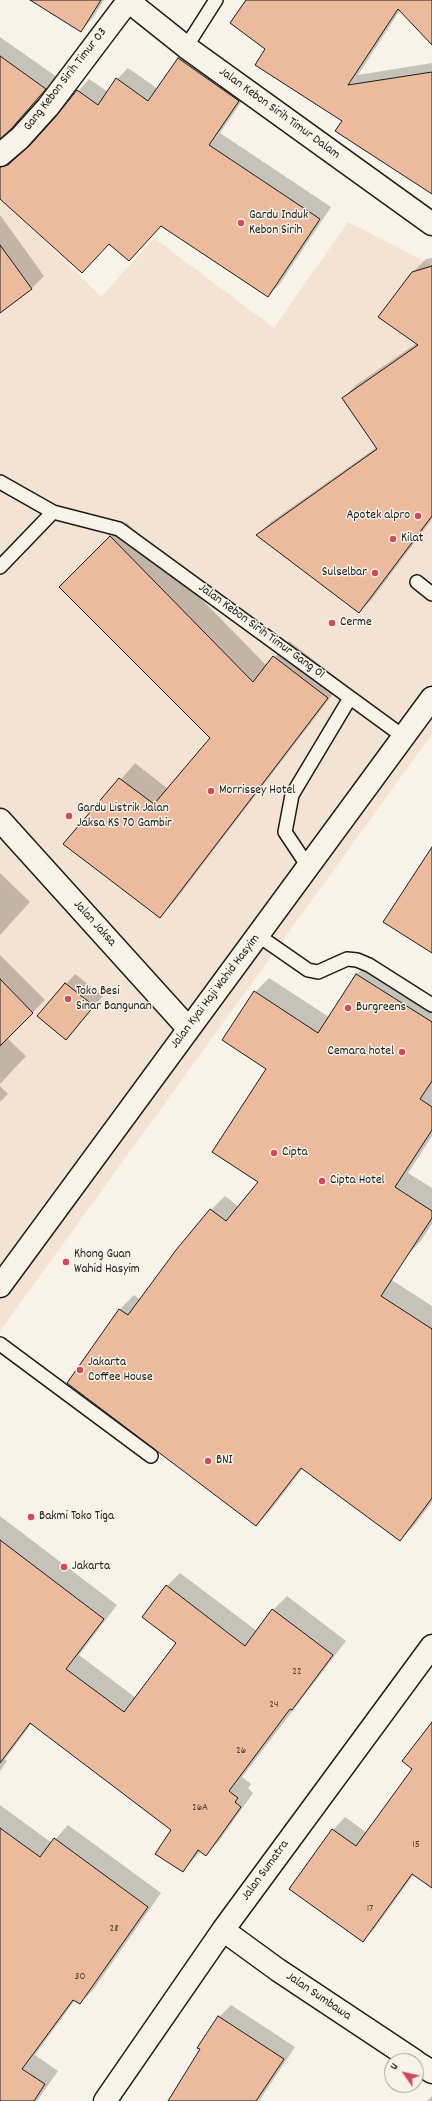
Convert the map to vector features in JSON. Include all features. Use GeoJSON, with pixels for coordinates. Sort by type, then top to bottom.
{"type":"FeatureCollection","features":[{"type":"Feature","properties":{"kind":"street","name":"Jalan Kebon Sirih Timur Dalam"},"geometry":{"type":"LineString","coordinates":[[127,0],[186,47],[432,224]]}},
{"type":"Feature","properties":{"kind":"street","name":"Gang Kebon Sirih Timur 03"},"geometry":{"type":"LineString","coordinates":[[0,155],[20,138],[48,106],[127,0]]}},
{"type":"Feature","properties":{"kind":"street","name":"Jalan Kyai Haji Wahid Hasyim"},"geometry":{"type":"LineString","coordinates":[[0,1286],[188,1028],[309,868],[432,698]]}},
{"type":"Feature","properties":{"kind":"street","name":"Jalan Jaksa"},"geometry":{"type":"LineString","coordinates":[[0,820],[188,1028]]}},
{"type":"Feature","properties":{"kind":"street","name":"Jalan Sumatra"},"geometry":{"type":"LineString","coordinates":[[105,2101],[223,1930],[432,1646]]}},
{"type":"Feature","properties":{"kind":"street","name":"Jalan Sumbawa"},"geometry":{"type":"LineString","coordinates":[[223,1930],[278,1970],[403,2053]]}},
{"type":"Feature","properties":{"kind":"lane"},"geometry":{"type":"LineString","coordinates":[[186,47],[216,0]]}},
{"type":"Feature","properties":{"kind":"lane","name":"Jalan Kebon Sirih Timur Gang 01"},"geometry":{"type":"LineString","coordinates":[[0,482],[53,512],[119,528],[404,737]]}},
{"type":"Feature","properties":{"kind":"lane"},"geometry":{"type":"LineString","coordinates":[[0,567],[53,512]]}},
{"type":"Feature","properties":{"kind":"lane"},"geometry":{"type":"LineString","coordinates":[[417,582],[432,594]]}},
{"type":"Feature","properties":{"kind":"lane"},"geometry":{"type":"LineString","coordinates":[[309,868],[285,832],[292,795],[350,698]]}},
{"type":"Feature","properties":{"kind":"lane"},"geometry":{"type":"LineString","coordinates":[[259,936],[308,970],[318,972],[327,970],[347,959],[357,960],[370,965],[432,1005]]}},
{"type":"Feature","properties":{"kind":"lane"},"geometry":{"type":"LineString","coordinates":[[0,1344],[151,1456]]}},
{"type":"Feature","properties":{"kind":"shaded area"},"geometry":{"type":"Polygon","coordinates":[[[0,196],[101,297],[154,238],[274,328],[348,222],[432,265],[432,734],[0,1331],[0,196]]]}},
{"type":"Feature","properties":{"kind":"building"},"geometry":{"type":"Polygon","coordinates":[[[30,0],[101,0],[81,32],[30,0]]]}},
{"type":"Feature","properties":{"kind":"building"},"geometry":{"type":"Polygon","coordinates":[[[246,0],[432,0],[432,45],[398,9],[348,85],[432,72],[432,194],[335,131],[342,121],[255,65],[265,49],[230,23],[246,0]]]}},
{"type":"Feature","properties":{"kind":"building"},"geometry":{"type":"Polygon","coordinates":[[[0,56],[46,89],[11,129],[0,139],[0,56]]]}},
{"type":"Feature","properties":{"kind":"building"},"geometry":{"type":"Polygon","coordinates":[[[178,58],[239,101],[209,145],[320,219],[268,297],[161,226],[129,261],[109,244],[82,273],[0,199],[0,167],[8,165],[29,146],[77,90],[98,105],[116,78],[148,101],[178,58]]]}},
{"type":"Feature","properties":{"kind":"building"},"geometry":{"type":"Polygon","coordinates":[[[0,245],[32,289],[0,313],[0,245]]]}},
{"type":"Feature","properties":{"kind":"building"},"geometry":{"type":"Polygon","coordinates":[[[432,266],[432,516],[359,613],[256,535],[377,449],[342,398],[418,345],[378,317],[412,272],[432,266]]]}},
{"type":"Feature","properties":{"kind":"building","name":"Morrissey Hotel"},"geometry":{"type":"Polygon","coordinates":[[[110,536],[253,682],[273,656],[328,698],[160,918],[63,844],[119,778],[154,804],[210,738],[59,587],[110,536]]]}},
{"type":"Feature","properties":{"kind":"building"},"geometry":{"type":"Polygon","coordinates":[[[432,847],[432,953],[383,922],[432,847]]]}},
{"type":"Feature","properties":{"kind":"building"},"geometry":{"type":"Polygon","coordinates":[[[356,974],[432,1022],[432,1081],[420,1099],[432,1107],[432,1130],[395,1187],[432,1211],[432,1218],[381,1296],[432,1329],[432,1498],[400,1541],[301,1468],[256,1526],[67,1383],[119,1309],[128,1315],[176,1250],[210,1209],[226,1221],[258,1182],[212,1152],[266,1069],[222,1040],[254,991],[318,1033],[356,974]]]}},
{"type":"Feature","properties":{"kind":"building"},"geometry":{"type":"Polygon","coordinates":[[[0,979],[33,1013],[0,1046],[0,979]]]}},
{"type":"Feature","properties":{"kind":"building"},"geometry":{"type":"Polygon","coordinates":[[[65,983],[94,1006],[66,1040],[37,1016],[65,983]]]}},
{"type":"Feature","properties":{"kind":"building"},"geometry":{"type":"Polygon","coordinates":[[[0,1540],[104,1619],[66,1669],[124,1712],[176,1643],[142,1617],[166,1585],[245,1646],[272,1609],[333,1655],[292,1710],[290,1709],[229,1791],[238,1798],[235,1802],[241,1807],[206,1856],[198,1850],[183,1872],[155,1854],[171,1830],[30,1723],[0,1763],[0,1540]]]}},
{"type":"Feature","properties":{"kind":"building"},"geometry":{"type":"Polygon","coordinates":[[[432,1722],[432,1888],[412,1874],[363,1942],[289,1889],[332,1829],[356,1846],[412,1769],[402,1761],[432,1722]]]}},
{"type":"Feature","properties":{"kind":"building"},"geometry":{"type":"Polygon","coordinates":[[[0,1828],[40,1857],[54,1838],[148,1907],[80,2004],[73,2000],[22,2069],[45,2084],[34,2101],[0,2101],[0,1828]]]}},
{"type":"Feature","properties":{"kind":"building"},"geometry":{"type":"Polygon","coordinates":[[[218,2016],[284,2059],[256,2101],[168,2101],[200,2049],[197,2048],[218,2016]]]}},
{"type":"Feature","properties":{"kind":"place","name":"Gardu Induk Kebon Sirih"},"geometry":{"type":"Point","coordinates":[241,223]}},
{"type":"Feature","properties":{"kind":"place","name":"Apotek alpro"},"geometry":{"type":"Point","coordinates":[418,516]}},
{"type":"Feature","properties":{"kind":"place","name":"Kilat"},"geometry":{"type":"Point","coordinates":[393,539]}},
{"type":"Feature","properties":{"kind":"place","name":"Sulselbar"},"geometry":{"type":"Point","coordinates":[375,573]}},
{"type":"Feature","properties":{"kind":"place","name":"Cerme"},"geometry":{"type":"Point","coordinates":[332,623]}},
{"type":"Feature","properties":{"kind":"place","name":"Morrissey Hotel"},"geometry":{"type":"Point","coordinates":[211,791]}},
{"type":"Feature","properties":{"kind":"place","name":"Gardu Listrik Jalan Jaksa KS 70 Gambir"},"geometry":{"type":"Point","coordinates":[69,816]}},
{"type":"Feature","properties":{"kind":"place","name":"Toko Besi Sinar Bangunan"},"geometry":{"type":"Point","coordinates":[68,999]}},
{"type":"Feature","properties":{"kind":"place","name":"Burgreens"},"geometry":{"type":"Point","coordinates":[348,1008]}},
{"type":"Feature","properties":{"kind":"place","name":"Cemara hotel"},"geometry":{"type":"Point","coordinates":[402,1052]}},
{"type":"Feature","properties":{"kind":"place","name":"Cipta"},"geometry":{"type":"Point","coordinates":[274,1153]}},
{"type":"Feature","properties":{"kind":"place","name":"Cipta Hotel"},"geometry":{"type":"Point","coordinates":[322,1181]}},
{"type":"Feature","properties":{"kind":"place","name":"Khong Guan Wahid Hasyim"},"geometry":{"type":"Point","coordinates":[66,1262]}},
{"type":"Feature","properties":{"kind":"place","name":"Jakarta Coffee House"},"geometry":{"type":"Point","coordinates":[80,1370]}},
{"type":"Feature","properties":{"kind":"place","name":"BNI"},"geometry":{"type":"Point","coordinates":[208,1461]}},
{"type":"Feature","properties":{"kind":"place","name":"Bakmi Toko Tiga"},"geometry":{"type":"Point","coordinates":[31,1517]}},
{"type":"Feature","properties":{"kind":"place","name":"Jakarta"},"geometry":{"type":"Point","coordinates":[64,1567]}}]}
